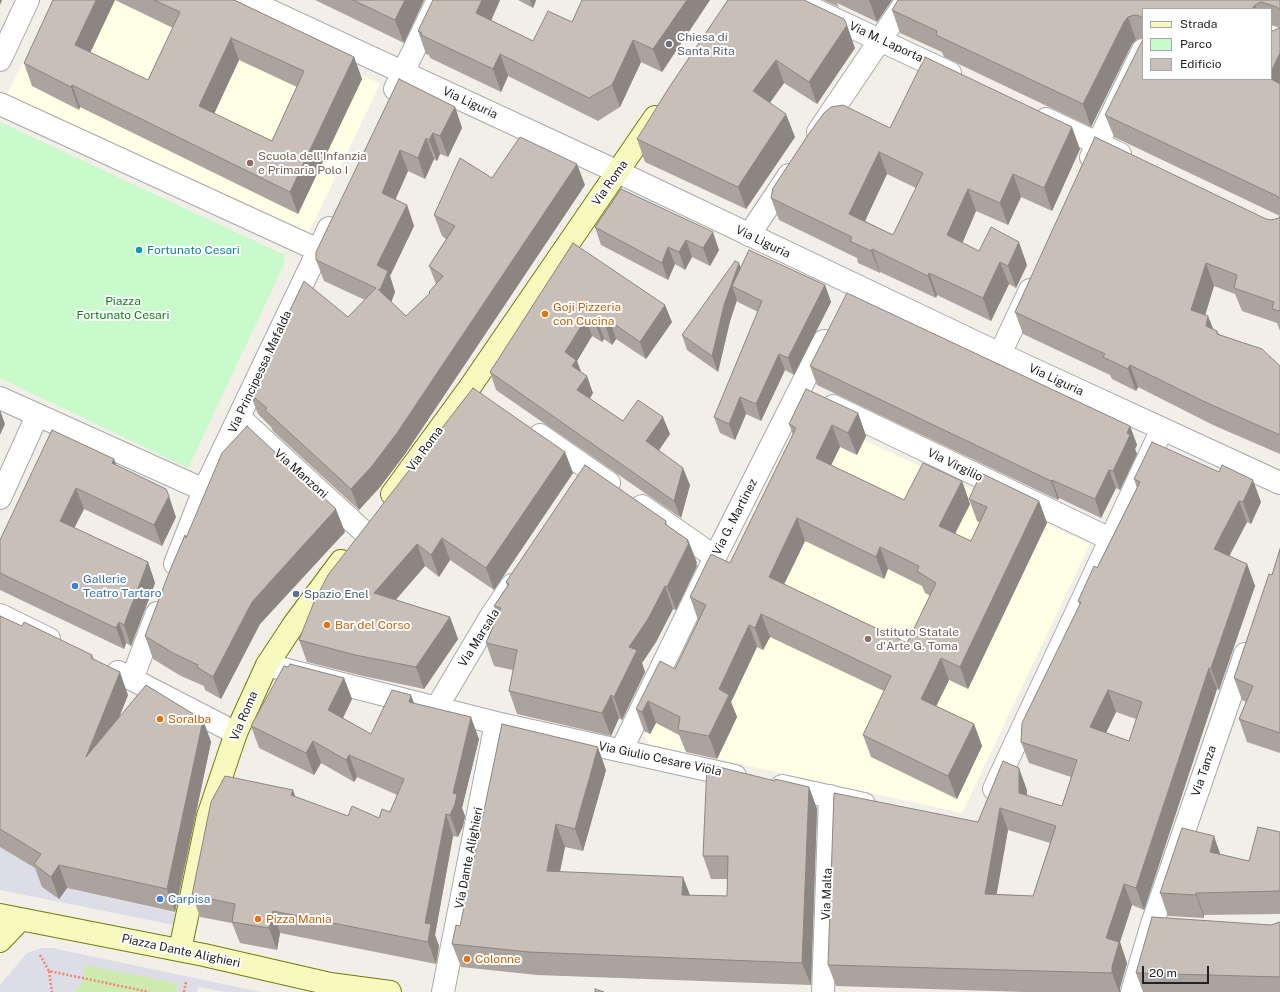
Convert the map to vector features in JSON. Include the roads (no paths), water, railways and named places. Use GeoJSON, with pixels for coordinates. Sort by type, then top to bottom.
{"type":"FeatureCollection","features":[{"type":"Feature","properties":{"kind":"main road","name":"Via Roma"},"geometry":{"type":"LineString","coordinates":[[180,950],[208,816],[236,733],[267,666],[294,624],[470,387],[618,172],[666,99]]}},
{"type":"Feature","properties":{"kind":"main road","name":"Piazza Dante Alighieri"},"geometry":{"type":"LineString","coordinates":[[0,940],[10,918],[180,950],[334,988],[390,992]]}},
{"type":"Feature","properties":{"kind":"street"},"geometry":{"type":"LineString","coordinates":[[0,60],[28,0]]}},
{"type":"Feature","properties":{"kind":"street","name":"Via Liguria"},"geometry":{"type":"LineString","coordinates":[[247,0],[618,172],[750,235],[850,292],[1000,354],[1280,483]]}},
{"type":"Feature","properties":{"kind":"street"},"geometry":{"type":"LineString","coordinates":[[386,108],[438,0]]}},
{"type":"Feature","properties":{"kind":"street","name":"Via M. Laporta"},"geometry":{"type":"LineString","coordinates":[[794,0],[970,83]]}},
{"type":"Feature","properties":{"kind":"street"},"geometry":{"type":"LineString","coordinates":[[750,235],[879,39],[907,0]]}},
{"type":"Feature","properties":{"kind":"street"},"geometry":{"type":"LineString","coordinates":[[1081,178],[1142,52]]}},
{"type":"Feature","properties":{"kind":"street"},"geometry":{"type":"LineString","coordinates":[[0,104],[318,250]]}},
{"type":"Feature","properties":{"kind":"street"},"geometry":{"type":"LineString","coordinates":[[1027,109],[1139,163]]}},
{"type":"Feature","properties":{"kind":"street","name":"Via Principessa Mafalda"},"geometry":{"type":"LineString","coordinates":[[132,679],[204,490],[339,208]]}},
{"type":"Feature","properties":{"kind":"street"},"geometry":{"type":"LineString","coordinates":[[1000,354],[1039,270]]}},
{"type":"Feature","properties":{"kind":"street","name":"Via G. Martinez"},"geometry":{"type":"LineString","coordinates":[[621,751],[715,557],[835,320]]}},
{"type":"Feature","properties":{"kind":"street"},"geometry":{"type":"LineString","coordinates":[[470,387],[489,400]]}},
{"type":"Feature","properties":{"kind":"street","name":"Via Virgilio"},"geometry":{"type":"LineString","coordinates":[[799,390],[1110,539]]}},
{"type":"Feature","properties":{"kind":"street"},"geometry":{"type":"LineString","coordinates":[[0,398],[204,490]]}},
{"type":"Feature","properties":{"kind":"street"},"geometry":{"type":"LineString","coordinates":[[0,498],[37,416]]}},
{"type":"Feature","properties":{"kind":"street","name":"Via Manzoni"},"geometry":{"type":"LineString","coordinates":[[239,417],[374,518]]}},
{"type":"Feature","properties":{"kind":"street"},"geometry":{"type":"LineString","coordinates":[[521,422],[586,477],[715,557]]}},
{"type":"Feature","properties":{"kind":"street"},"geometry":{"type":"LineString","coordinates":[[985,807],[1162,429]]}},
{"type":"Feature","properties":{"kind":"street","name":"Via Marsala"},"geometry":{"type":"LineString","coordinates":[[437,707],[491,616],[523,570]]}},
{"type":"Feature","properties":{"kind":"street"},"geometry":{"type":"LineString","coordinates":[[0,615],[69,648]]}},
{"type":"Feature","properties":{"kind":"street","name":"Via Tanza"},"geometry":{"type":"LineString","coordinates":[[1132,992],[1151,927],[1252,634]]}},
{"type":"Feature","properties":{"kind":"street"},"geometry":{"type":"LineString","coordinates":[[97,662],[236,733]]}},
{"type":"Feature","properties":{"kind":"street","name":"Via Giulio Cesare Viola"},"geometry":{"type":"LineString","coordinates":[[267,666],[437,707],[496,723],[884,808]]}},
{"type":"Feature","properties":{"kind":"street","name":"Via Dante Alighieri"},"geometry":{"type":"LineString","coordinates":[[442,992],[496,723]]}},
{"type":"Feature","properties":{"kind":"street","name":"Via Malta"},"geometry":{"type":"LineString","coordinates":[[823,992],[830,796]]}},
{"type":"Feature","properties":{"kind":"street"},"geometry":{"type":"LineString","coordinates":[[1151,927],[1174,929]]}},
{"type":"Feature","properties":{"kind":"place","name":"Chiesa di Santa Rita"},"geometry":{"type":"Point","coordinates":[669,44]}},
{"type":"Feature","properties":{"kind":"place","name":"Scuola dell'Infanzia e Primaria Polo I"},"geometry":{"type":"Point","coordinates":[250,163]}},
{"type":"Feature","properties":{"kind":"place","name":"Fortunato Cesari"},"geometry":{"type":"Point","coordinates":[139,250]}},
{"type":"Feature","properties":{"kind":"place","name":"Goji Pizzeria con Cucina"},"geometry":{"type":"Point","coordinates":[545,314]}},
{"type":"Feature","properties":{"kind":"place","name":"Gallerie Teatro Tartaro"},"geometry":{"type":"Point","coordinates":[75,586]}},
{"type":"Feature","properties":{"kind":"place","name":"Spazio Enel"},"geometry":{"type":"Point","coordinates":[296,594]}},
{"type":"Feature","properties":{"kind":"place","name":"Bar del Corso"},"geometry":{"type":"Point","coordinates":[327,625]}},
{"type":"Feature","properties":{"kind":"place","name":"Istituto Statale d'Arte G. Toma"},"geometry":{"type":"Point","coordinates":[868,639]}},
{"type":"Feature","properties":{"kind":"place","name":"Soralba"},"geometry":{"type":"Point","coordinates":[160,719]}},
{"type":"Feature","properties":{"kind":"place","name":"Carpisa"},"geometry":{"type":"Point","coordinates":[160,899]}},
{"type":"Feature","properties":{"kind":"place","name":"Pizza Mania"},"geometry":{"type":"Point","coordinates":[258,919]}},
{"type":"Feature","properties":{"kind":"place","name":"Colonne"},"geometry":{"type":"Point","coordinates":[467,959]}},
{"type":"Feature","properties":{"kind":"park label","name":"Piazza Fortunato Cesari"},"geometry":{"type":"Point","coordinates":[123,308]}}]}
